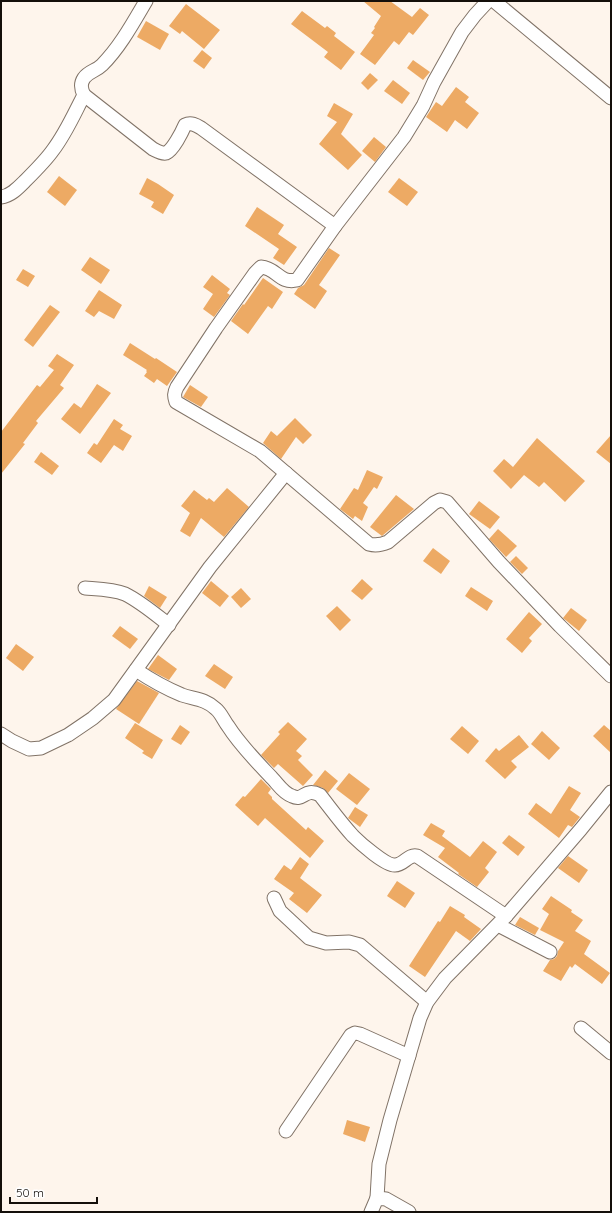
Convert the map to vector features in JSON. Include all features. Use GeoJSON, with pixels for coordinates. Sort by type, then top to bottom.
{"type":"FeatureCollection","features":[{"type":"Feature","properties":{"kind":"street"},"geometry":{"type":"LineString","coordinates":[[146,1],[120,45],[101,66],[90,72],[84,78],[81,85],[81,90],[84,95],[153,149],[160,152],[167,152],[170,150],[180,136],[185,125],[190,124],[201,128],[335,226]]}},
{"type":"Feature","properties":{"kind":"street"},"geometry":{"type":"LineString","coordinates":[[488,1],[462,32],[434,82],[423,106],[404,137],[335,226],[297,280],[290,281],[284,279],[268,267],[262,267],[255,273],[216,328],[174,393],[176,402],[260,451],[369,544],[375,546],[388,542],[434,503],[440,500],[447,502],[504,567],[560,626],[611,676]]}},
{"type":"Feature","properties":{"kind":"street"},"geometry":{"type":"LineString","coordinates":[[494,1],[611,98]]}},
{"type":"Feature","properties":{"kind":"street"},"geometry":{"type":"LineString","coordinates":[[1,196],[7,196],[13,192],[37,169],[53,150],[84,95]]}},
{"type":"Feature","properties":{"kind":"street"},"geometry":{"type":"LineString","coordinates":[[1,734],[29,749],[40,748],[68,735],[93,718],[114,700],[210,567],[286,473]]}},
{"type":"Feature","properties":{"kind":"street"},"geometry":{"type":"LineString","coordinates":[[86,588],[102,589],[124,594],[141,603],[169,625]]}},
{"type":"Feature","properties":{"kind":"street"},"geometry":{"type":"LineString","coordinates":[[136,670],[157,684],[210,704],[217,710],[228,727],[249,753],[285,792],[293,797],[299,798],[308,792],[313,792],[320,795],[354,837],[385,863],[395,866],[410,857],[417,856],[502,921],[550,952]]}},
{"type":"Feature","properties":{"kind":"street"},"geometry":{"type":"LineString","coordinates":[[371,1212],[377,1198],[380,1164],[390,1120],[420,1018],[427,1002],[445,978],[502,921],[611,792]]}},
{"type":"Feature","properties":{"kind":"street"},"geometry":{"type":"LineString","coordinates":[[274,898],[280,911],[309,938],[326,943],[349,942],[360,945],[427,1002]]}},
{"type":"Feature","properties":{"kind":"street"},"geometry":{"type":"LineString","coordinates":[[581,1028],[611,1053]]}},
{"type":"Feature","properties":{"kind":"street"},"geometry":{"type":"LineString","coordinates":[[286,1131],[351,1035],[355,1033],[360,1034],[409,1056]]}},
{"type":"Feature","properties":{"kind":"street"},"geometry":{"type":"LineString","coordinates":[[377,1198],[386,1199],[409,1212]]}},
{"type":"Feature","properties":{"kind":"building"},"geometry":{"type":"Polygon","coordinates":[[[363,1],[390,1],[412,17],[420,8],[429,15],[413,35],[409,32],[399,45],[394,41],[375,65],[360,54],[374,35],[371,33],[381,16],[363,1]]]}},
{"type":"Feature","properties":{"kind":"building"},"geometry":{"type":"Polygon","coordinates":[[[186,4],[220,30],[204,49],[182,31],[180,34],[169,26],[186,4]]]}},
{"type":"Feature","properties":{"kind":"building"},"geometry":{"type":"Polygon","coordinates":[[[302,11],[325,28],[327,26],[336,33],[334,36],[355,52],[341,70],[324,57],[328,52],[291,24],[302,11]]]}},
{"type":"Feature","properties":{"kind":"building"},"geometry":{"type":"Polygon","coordinates":[[[146,21],[169,34],[160,50],[137,37],[146,21]]]}},
{"type":"Feature","properties":{"kind":"building"},"geometry":{"type":"Polygon","coordinates":[[[202,50],[212,58],[204,69],[193,61],[202,50]]]}},
{"type":"Feature","properties":{"kind":"building"},"geometry":{"type":"Polygon","coordinates":[[[413,60],[430,72],[423,80],[407,68],[413,60]]]}},
{"type":"Feature","properties":{"kind":"building"},"geometry":{"type":"Polygon","coordinates":[[[370,73],[378,80],[368,90],[361,83],[370,73]]]}},
{"type":"Feature","properties":{"kind":"building"},"geometry":{"type":"Polygon","coordinates":[[[393,80],[410,93],[402,104],[384,91],[393,80]]]}},
{"type":"Feature","properties":{"kind":"building"},"geometry":{"type":"Polygon","coordinates":[[[456,87],[469,97],[465,102],[479,113],[467,129],[455,120],[447,132],[426,117],[436,102],[442,106],[456,87]]]}},
{"type":"Feature","properties":{"kind":"building"},"geometry":{"type":"Polygon","coordinates":[[[334,103],[353,114],[341,134],[362,155],[348,170],[319,144],[337,122],[327,116],[334,103]]]}},
{"type":"Feature","properties":{"kind":"building"},"geometry":{"type":"Polygon","coordinates":[[[374,137],[386,147],[375,162],[362,151],[374,137]]]}},
{"type":"Feature","properties":{"kind":"building"},"geometry":{"type":"Polygon","coordinates":[[[59,176],[77,190],[65,206],[47,192],[59,176]]]}},
{"type":"Feature","properties":{"kind":"building"},"geometry":{"type":"Polygon","coordinates":[[[147,178],[174,195],[163,214],[151,207],[154,202],[139,194],[147,178]]]}},
{"type":"Feature","properties":{"kind":"building"},"geometry":{"type":"Polygon","coordinates":[[[399,178],[418,192],[407,206],[388,192],[399,178]]]}},
{"type":"Feature","properties":{"kind":"building"},"geometry":{"type":"Polygon","coordinates":[[[257,207],[284,225],[278,234],[297,247],[284,265],[273,258],[279,249],[245,226],[257,207]]]}},
{"type":"Feature","properties":{"kind":"building"},"geometry":{"type":"Polygon","coordinates":[[[329,248],[340,255],[319,285],[327,291],[315,309],[294,294],[298,288],[304,285],[329,248]]]}},
{"type":"Feature","properties":{"kind":"building"},"geometry":{"type":"Polygon","coordinates":[[[90,257],[110,270],[101,284],[81,270],[90,257]]]}},
{"type":"Feature","properties":{"kind":"building"},"geometry":{"type":"Polygon","coordinates":[[[23,269],[35,276],[28,287],[16,280],[23,269]]]}},
{"type":"Feature","properties":{"kind":"building"},"geometry":{"type":"Polygon","coordinates":[[[212,275],[230,289],[227,293],[230,295],[214,317],[203,309],[213,294],[203,287],[212,275]]]}},
{"type":"Feature","properties":{"kind":"building"},"geometry":{"type":"Polygon","coordinates":[[[263,278],[283,292],[272,309],[268,306],[248,334],[231,321],[263,278]]]}},
{"type":"Feature","properties":{"kind":"building"},"geometry":{"type":"Polygon","coordinates":[[[99,290],[122,305],[114,319],[99,311],[94,317],[85,311],[99,290]]]}},
{"type":"Feature","properties":{"kind":"building"},"geometry":{"type":"Polygon","coordinates":[[[50,305],[60,312],[33,347],[24,340],[50,305]]]}},
{"type":"Feature","properties":{"kind":"building"},"geometry":{"type":"Polygon","coordinates":[[[130,343],[177,372],[167,386],[157,379],[154,383],[144,376],[147,370],[123,355],[130,343]]]}},
{"type":"Feature","properties":{"kind":"building"},"geometry":{"type":"Polygon","coordinates":[[[57,354],[74,365],[60,385],[64,388],[36,421],[38,423],[23,443],[25,444],[1,474],[1,432],[37,385],[40,387],[54,370],[48,366],[57,354]]]}},
{"type":"Feature","properties":{"kind":"building"},"geometry":{"type":"Polygon","coordinates":[[[97,384],[111,393],[80,434],[61,419],[74,403],[81,408],[97,384]]]}},
{"type":"Feature","properties":{"kind":"building"},"geometry":{"type":"Polygon","coordinates":[[[190,385],[208,397],[201,407],[183,397],[190,385]]]}},
{"type":"Feature","properties":{"kind":"building"},"geometry":{"type":"Polygon","coordinates":[[[295,418],[312,435],[303,444],[296,437],[281,459],[263,443],[271,431],[277,436],[295,418]]]}},
{"type":"Feature","properties":{"kind":"building"},"geometry":{"type":"Polygon","coordinates":[[[114,419],[123,425],[120,429],[132,436],[123,451],[114,445],[101,463],[87,453],[94,443],[97,445],[114,419]]]}},
{"type":"Feature","properties":{"kind":"building"},"geometry":{"type":"Polygon","coordinates":[[[611,435],[611,464],[596,452],[611,435]]]}},
{"type":"Feature","properties":{"kind":"building"},"geometry":{"type":"Polygon","coordinates":[[[537,438],[585,481],[565,502],[544,482],[539,487],[524,475],[511,489],[493,471],[504,459],[513,467],[537,438]]]}},
{"type":"Feature","properties":{"kind":"building"},"geometry":{"type":"Polygon","coordinates":[[[41,452],[59,466],[52,475],[34,462],[41,452]]]}},
{"type":"Feature","properties":{"kind":"building"},"geometry":{"type":"Polygon","coordinates":[[[367,470],[383,477],[377,489],[374,487],[363,503],[368,507],[362,521],[355,516],[353,519],[340,509],[354,488],[358,490],[367,470]]]}},
{"type":"Feature","properties":{"kind":"building"},"geometry":{"type":"Polygon","coordinates":[[[227,488],[249,507],[224,537],[201,518],[190,537],[180,531],[190,513],[181,506],[194,490],[207,500],[209,498],[214,502],[227,488]]]}},
{"type":"Feature","properties":{"kind":"building"},"geometry":{"type":"Polygon","coordinates":[[[396,495],[414,509],[382,536],[370,527],[396,495]]]}},
{"type":"Feature","properties":{"kind":"building"},"geometry":{"type":"Polygon","coordinates":[[[479,501],[500,517],[490,529],[469,514],[479,501]]]}},
{"type":"Feature","properties":{"kind":"building"},"geometry":{"type":"Polygon","coordinates":[[[498,529],[517,546],[506,557],[489,539],[498,529]]]}},
{"type":"Feature","properties":{"kind":"building"},"geometry":{"type":"Polygon","coordinates":[[[433,548],[450,561],[441,574],[423,561],[433,548]]]}},
{"type":"Feature","properties":{"kind":"building"},"geometry":{"type":"Polygon","coordinates":[[[516,556],[528,568],[522,574],[510,562],[516,556]]]}},
{"type":"Feature","properties":{"kind":"building"},"geometry":{"type":"Polygon","coordinates":[[[362,579],[373,589],[362,600],[351,591],[362,579]]]}},
{"type":"Feature","properties":{"kind":"building"},"geometry":{"type":"Polygon","coordinates":[[[211,581],[229,596],[220,607],[202,593],[211,581]]]}},
{"type":"Feature","properties":{"kind":"building"},"geometry":{"type":"Polygon","coordinates":[[[149,586],[167,597],[160,608],[144,596],[149,586]]]}},
{"type":"Feature","properties":{"kind":"building"},"geometry":{"type":"Polygon","coordinates":[[[471,587],[493,601],[487,611],[465,596],[471,587]]]}},
{"type":"Feature","properties":{"kind":"building"},"geometry":{"type":"Polygon","coordinates":[[[241,588],[251,599],[241,608],[231,597],[241,588]]]}},
{"type":"Feature","properties":{"kind":"building"},"geometry":{"type":"Polygon","coordinates":[[[337,606],[351,620],[340,631],[326,616],[337,606]]]}},
{"type":"Feature","properties":{"kind":"building"},"geometry":{"type":"Polygon","coordinates":[[[571,608],[587,620],[579,631],[563,618],[571,608]]]}},
{"type":"Feature","properties":{"kind":"building"},"geometry":{"type":"Polygon","coordinates":[[[529,612],[542,624],[529,638],[532,641],[522,653],[506,639],[529,612]]]}},
{"type":"Feature","properties":{"kind":"building"},"geometry":{"type":"Polygon","coordinates":[[[120,626],[138,639],[130,649],[112,636],[120,626]]]}},
{"type":"Feature","properties":{"kind":"building"},"geometry":{"type":"Polygon","coordinates":[[[16,644],[34,657],[23,671],[6,658],[16,644]]]}},
{"type":"Feature","properties":{"kind":"building"},"geometry":{"type":"Polygon","coordinates":[[[158,655],[177,669],[169,680],[148,669],[158,655]]]}},
{"type":"Feature","properties":{"kind":"building"},"geometry":{"type":"Polygon","coordinates":[[[214,664],[233,677],[225,689],[205,676],[214,664]]]}},
{"type":"Feature","properties":{"kind":"building"},"geometry":{"type":"Polygon","coordinates":[[[137,681],[159,693],[139,724],[116,709],[137,681]]]}},
{"type":"Feature","properties":{"kind":"building"},"geometry":{"type":"Polygon","coordinates":[[[288,722],[307,739],[296,751],[302,756],[298,760],[313,775],[303,786],[278,764],[274,768],[261,755],[280,734],[278,732],[288,722]]]}},
{"type":"Feature","properties":{"kind":"building"},"geometry":{"type":"Polygon","coordinates":[[[135,723],[163,740],[152,759],[142,753],[144,751],[125,738],[135,723]]]}},
{"type":"Feature","properties":{"kind":"building"},"geometry":{"type":"Polygon","coordinates":[[[180,725],[190,732],[181,745],[171,739],[180,725]]]}},
{"type":"Feature","properties":{"kind":"building"},"geometry":{"type":"Polygon","coordinates":[[[604,725],[611,731],[611,753],[593,736],[604,725]]]}},
{"type":"Feature","properties":{"kind":"building"},"geometry":{"type":"Polygon","coordinates":[[[462,726],[479,741],[468,754],[450,739],[462,726]]]}},
{"type":"Feature","properties":{"kind":"building"},"geometry":{"type":"Polygon","coordinates":[[[542,731],[560,748],[549,760],[531,744],[542,731]]]}},
{"type":"Feature","properties":{"kind":"building"},"geometry":{"type":"Polygon","coordinates":[[[519,735],[529,747],[511,761],[517,767],[505,779],[485,761],[496,748],[499,751],[519,735]]]}},
{"type":"Feature","properties":{"kind":"building"},"geometry":{"type":"Polygon","coordinates":[[[325,770],[338,781],[328,793],[323,788],[313,785],[325,770]]]}},
{"type":"Feature","properties":{"kind":"building"},"geometry":{"type":"Polygon","coordinates":[[[349,773],[370,789],[357,805],[336,789],[349,773]]]}},
{"type":"Feature","properties":{"kind":"building"},"geometry":{"type":"Polygon","coordinates":[[[261,779],[271,789],[268,793],[272,799],[306,830],[308,827],[324,841],[310,858],[265,818],[258,826],[235,805],[243,796],[245,797],[261,779]]]}},
{"type":"Feature","properties":{"kind":"building"},"geometry":{"type":"Polygon","coordinates":[[[569,786],[581,793],[570,810],[580,817],[572,827],[568,825],[559,838],[528,814],[536,803],[551,814],[569,786]]]}},
{"type":"Feature","properties":{"kind":"building"},"geometry":{"type":"Polygon","coordinates":[[[355,807],[368,815],[360,827],[348,818],[355,807]]]}},
{"type":"Feature","properties":{"kind":"building"},"geometry":{"type":"Polygon","coordinates":[[[431,823],[445,831],[442,836],[470,857],[483,841],[497,852],[485,868],[489,872],[477,887],[458,874],[459,873],[438,857],[445,848],[423,835],[431,823]]]}},
{"type":"Feature","properties":{"kind":"building"},"geometry":{"type":"Polygon","coordinates":[[[509,835],[525,847],[518,856],[502,843],[509,835]]]}},
{"type":"Feature","properties":{"kind":"building"},"geometry":{"type":"Polygon","coordinates":[[[568,856],[588,870],[579,883],[558,868],[568,856]]]}},
{"type":"Feature","properties":{"kind":"building"},"geometry":{"type":"Polygon","coordinates":[[[300,857],[309,864],[300,878],[322,895],[307,913],[289,899],[294,893],[274,879],[284,865],[291,870],[300,857]]]}},
{"type":"Feature","properties":{"kind":"building"},"geometry":{"type":"Polygon","coordinates":[[[397,881],[415,893],[405,908],[387,896],[397,881]]]}},
{"type":"Feature","properties":{"kind":"building"},"geometry":{"type":"Polygon","coordinates":[[[551,896],[572,910],[571,912],[583,920],[575,931],[591,941],[584,954],[610,973],[602,984],[575,964],[572,968],[570,966],[561,981],[543,971],[550,960],[557,956],[558,951],[564,942],[540,930],[549,914],[542,909],[551,896]]]}},
{"type":"Feature","properties":{"kind":"building"},"geometry":{"type":"Polygon","coordinates":[[[450,906],[465,915],[464,917],[481,929],[470,941],[456,931],[425,977],[409,966],[438,921],[440,922],[450,906]]]}},
{"type":"Feature","properties":{"kind":"building"},"geometry":{"type":"Polygon","coordinates":[[[520,917],[539,928],[535,935],[515,925],[520,917]]]}},
{"type":"Feature","properties":{"kind":"building"},"geometry":{"type":"Polygon","coordinates":[[[347,1120],[370,1127],[365,1142],[343,1134],[347,1120]]]}}]}
